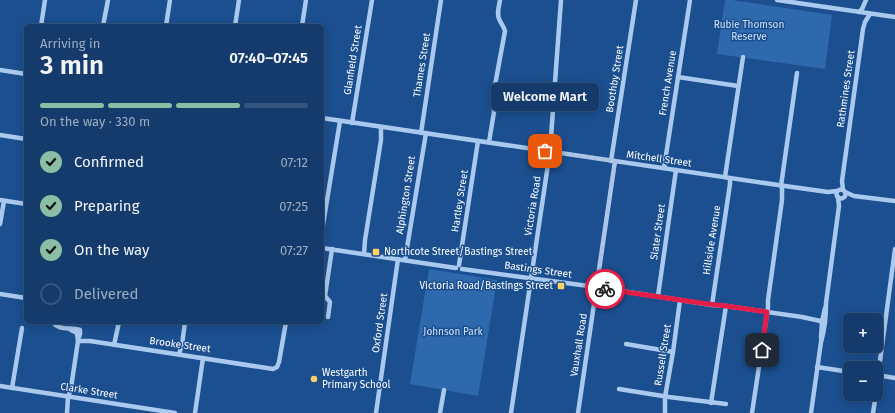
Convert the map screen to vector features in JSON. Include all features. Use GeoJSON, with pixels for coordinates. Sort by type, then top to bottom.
{"type":"FeatureCollection","features":[{"type":"Feature","properties":{"kind":"street"},"geometry":{"type":"LineString","coordinates":[[41,24],[45,0]]}},
{"type":"Feature","properties":{"kind":"street"},"geometry":{"type":"LineString","coordinates":[[104,24],[108,0]]}},
{"type":"Feature","properties":{"kind":"street"},"geometry":{"type":"LineString","coordinates":[[166,24],[170,0]]}},
{"type":"Feature","properties":{"kind":"street"},"geometry":{"type":"LineString","coordinates":[[235,24],[239,0]]}},
{"type":"Feature","properties":{"kind":"street"},"geometry":{"type":"LineString","coordinates":[[302,24],[306,0]]}},
{"type":"Feature","properties":{"kind":"street","name":"Glanfield Street"},"geometry":{"type":"LineString","coordinates":[[352,122],[372,0]]}},
{"type":"Feature","properties":{"kind":"street","name":"Thames Street"},"geometry":{"type":"LineString","coordinates":[[423,133],[442,0]]}},
{"type":"Feature","properties":{"kind":"street"},"geometry":{"type":"LineString","coordinates":[[489,142],[494,112],[493,96],[505,31],[498,17],[500,0]]}},
{"type":"Feature","properties":{"kind":"street","name":"Victoria Road"},"geometry":{"type":"LineString","coordinates":[[511,413],[550,151],[561,0]]}},
{"type":"Feature","properties":{"kind":"street","name":"Boothby Street"},"geometry":{"type":"LineString","coordinates":[[613,161],[636,0]]}},
{"type":"Feature","properties":{"kind":"street","name":"French Avenue"},"geometry":{"type":"LineString","coordinates":[[664,168],[690,0]]}},
{"type":"Feature","properties":{"kind":"street"},"geometry":{"type":"LineString","coordinates":[[777,0],[895,17]]}},
{"type":"Feature","properties":{"kind":"street"},"geometry":{"type":"LineString","coordinates":[[859,12],[863,8],[866,0]]}},
{"type":"Feature","properties":{"kind":"street"},"geometry":{"type":"LineString","coordinates":[[866,0],[870,14]]}},
{"type":"Feature","properties":{"kind":"street","name":"Rathmines Street"},"geometry":{"type":"LineString","coordinates":[[811,413],[821,342],[824,332],[826,303],[864,22],[870,14]]}},
{"type":"Feature","properties":{"kind":"street","name":"Hillside Avenue"},"geometry":{"type":"LineString","coordinates":[[712,305],[730,184],[727,178],[743,57]]}},
{"type":"Feature","properties":{"kind":"street"},"geometry":{"type":"LineString","coordinates":[[0,70],[24,74]]}},
{"type":"Feature","properties":{"kind":"street"},"geometry":{"type":"LineString","coordinates":[[752,413],[782,200],[797,73]]}},
{"type":"Feature","properties":{"kind":"street"},"geometry":{"type":"LineString","coordinates":[[678,77],[738,86]]}},
{"type":"Feature","properties":{"kind":"street","name":"Mitchell Street"},"geometry":{"type":"LineString","coordinates":[[324,118],[727,178],[895,201]]}},
{"type":"Feature","properties":{"kind":"street"},"geometry":{"type":"LineString","coordinates":[[324,219],[340,121]]}},
{"type":"Feature","properties":{"kind":"street"},"geometry":{"type":"LineString","coordinates":[[362,254],[382,127]]}},
{"type":"Feature","properties":{"kind":"street","name":"Alphington Street"},"geometry":{"type":"LineString","coordinates":[[405,260],[423,133]]}},
{"type":"Feature","properties":{"kind":"street"},"geometry":{"type":"LineString","coordinates":[[0,135],[24,139]]}},
{"type":"Feature","properties":{"kind":"street","name":"Hartley Street"},"geometry":{"type":"LineString","coordinates":[[459,267],[478,141]]}},
{"type":"Feature","properties":{"kind":"street","name":"Vauxhall Road"},"geometry":{"type":"LineString","coordinates":[[578,413],[613,161]]}},
{"type":"Feature","properties":{"kind":"street","name":"Slater Street"},"geometry":{"type":"LineString","coordinates":[[658,296],[676,170]]}},
{"type":"Feature","properties":{"kind":"street"},"geometry":{"type":"LineString","coordinates":[[0,224],[2,200],[24,204]]}},
{"type":"Feature","properties":{"kind":"street","name":"Bastings Street"},"geometry":{"type":"LineString","coordinates":[[324,247],[712,305],[824,320]]}},
{"type":"Feature","properties":{"kind":"street"},"geometry":{"type":"LineString","coordinates":[[324,291],[332,249]]}},
{"type":"Feature","properties":{"kind":"street"},"geometry":{"type":"LineString","coordinates":[[879,361],[895,249]]}},
{"type":"Feature","properties":{"kind":"street","name":"Oxford Street"},"geometry":{"type":"LineString","coordinates":[[376,413],[398,259]]}},
{"type":"Feature","properties":{"kind":"street"},"geometry":{"type":"LineString","coordinates":[[0,294],[24,298]]}},
{"type":"Feature","properties":{"kind":"street"},"geometry":{"type":"LineString","coordinates":[[324,297],[330,302],[328,317]]}},
{"type":"Feature","properties":{"kind":"street","name":"Russell Street"},"geometry":{"type":"LineString","coordinates":[[665,413],[665,397],[680,300]]}},
{"type":"Feature","properties":{"kind":"street"},"geometry":{"type":"LineString","coordinates":[[711,403],[726,306]]}},
{"type":"Feature","properties":{"kind":"street"},"geometry":{"type":"LineString","coordinates":[[53,324],[61,328],[71,330],[78,336],[67,413]]}},
{"type":"Feature","properties":{"kind":"street"},"geometry":{"type":"LineString","coordinates":[[116,345],[119,324]]}},
{"type":"Feature","properties":{"kind":"street"},"geometry":{"type":"LineString","coordinates":[[180,354],[185,324]]}},
{"type":"Feature","properties":{"kind":"street","name":"Brooke Street"},"geometry":{"type":"LineString","coordinates":[[78,336],[90,341],[273,369],[278,365],[286,324]]}},
{"type":"Feature","properties":{"kind":"street"},"geometry":{"type":"LineString","coordinates":[[12,388],[22,328]]}},
{"type":"Feature","properties":{"kind":"street"},"geometry":{"type":"LineString","coordinates":[[626,344],[673,352]]}},
{"type":"Feature","properties":{"kind":"street"},"geometry":{"type":"LineString","coordinates":[[195,413],[203,358]]}},
{"type":"Feature","properties":{"kind":"street"},"geometry":{"type":"LineString","coordinates":[[817,367],[843,371]]}},
{"type":"Feature","properties":{"kind":"street"},"geometry":{"type":"LineString","coordinates":[[883,376],[895,378]]}},
{"type":"Feature","properties":{"kind":"street","name":"Clarke Street"},"geometry":{"type":"LineString","coordinates":[[0,386],[175,413]]}},
{"type":"Feature","properties":{"kind":"street"},"geometry":{"type":"LineString","coordinates":[[619,389],[665,397],[726,404]]}},
{"type":"Feature","properties":{"kind":"street"},"geometry":{"type":"LineString","coordinates":[[440,413],[444,390]]}},
{"type":"Feature","properties":{"kind":"street"},"geometry":{"type":"LineString","coordinates":[[873,413],[875,401]]}},
{"type":"Feature","properties":{"kind":"green space","name":"Rubie Thomson Reserve"},"geometry":{"type":"Polygon","coordinates":[[[725,0],[832,15],[825,69],[717,54],[725,0]]]}},
{"type":"Feature","properties":{"kind":"green space","name":"Johnson Park"},"geometry":{"type":"Polygon","coordinates":[[[429,269],[497,280],[478,396],[410,384],[429,269]]]}},
{"type":"Feature","properties":{"kind":"way so far"},"geometry":{"type":"LineString","coordinates":[[545,151],[615,161],[596,287],[605,289]]}},
{"type":"Feature","properties":{"kind":"place","name":"Welcome Mart"},"geometry":{"type":"Point","coordinates":[545,151]}},
{"type":"Feature","properties":{"kind":"place","name":"Northcote Street/Bastings Street"},"geometry":{"type":"Point","coordinates":[376,252]}},
{"type":"Feature","properties":{"kind":"place","name":"Victoria Road/Bastings Street"},"geometry":{"type":"Point","coordinates":[561,286]}},
{"type":"Feature","properties":{"kind":"place","name":"Westgarth Primary School"},"geometry":{"type":"Point","coordinates":[314,379]}},
{"type":"Feature","properties":{"kind":"route"},"geometry":{"type":"LineString","coordinates":[[605,289],[767,312],[762,350]]}}]}
